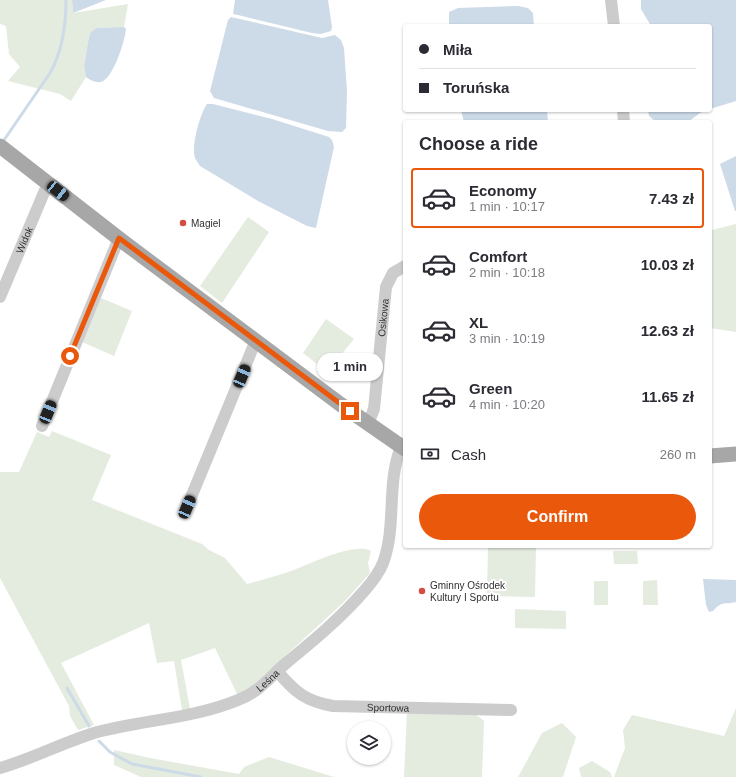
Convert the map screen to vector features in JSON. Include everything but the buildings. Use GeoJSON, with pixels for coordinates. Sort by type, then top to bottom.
{"type":"FeatureCollection","features":[{"type":"Feature","properties":{"kind":"main road"},"geometry":{"type":"LineString","coordinates":[[3,148],[119,238],[368,424],[403,448]]}},
{"type":"Feature","properties":{"kind":"main road"},"geometry":{"type":"LineString","coordinates":[[712,456],[736,454]]}},
{"type":"Feature","properties":{"kind":"street"},"geometry":{"type":"LineString","coordinates":[[611,0],[614,24]]}},
{"type":"Feature","properties":{"kind":"street","name":"Widok"},"geometry":{"type":"LineString","coordinates":[[0,297],[48,183]]}},
{"type":"Feature","properties":{"kind":"street"},"geometry":{"type":"LineString","coordinates":[[42,426],[119,238]]}},
{"type":"Feature","properties":{"kind":"street","name":"Osikowa"},"geometry":{"type":"LineString","coordinates":[[368,424],[374,409],[386,287],[393,273],[403,267]]}},
{"type":"Feature","properties":{"kind":"street"},"geometry":{"type":"LineString","coordinates":[[187,507],[256,340]]}},
{"type":"Feature","properties":{"kind":"street","name":"Leśna"},"geometry":{"type":"LineString","coordinates":[[0,768],[94,733],[209,710],[239,700],[260,688],[353,605],[372,582],[383,564],[388,546],[394,472],[403,448]]}},
{"type":"Feature","properties":{"kind":"street","name":"Sportowa"},"geometry":{"type":"LineString","coordinates":[[277,672],[295,691],[307,699],[320,704],[333,706],[511,710]]}},
{"type":"Feature","properties":{"kind":"shaded area"},"geometry":{"type":"Polygon","coordinates":[[[0,0],[72,0],[73,13],[128,4],[124,27],[96,28],[90,33],[84,66],[86,77],[71,101],[60,94],[8,81],[20,67],[9,54],[6,26],[0,24],[0,0]]]}},
{"type":"Feature","properties":{"kind":"shaded area"},"geometry":{"type":"Polygon","coordinates":[[[248,217],[269,232],[222,303],[200,286],[248,217]]]}},
{"type":"Feature","properties":{"kind":"shaded area"},"geometry":{"type":"Polygon","coordinates":[[[736,224],[736,332],[712,328],[712,230],[736,224]]]}},
{"type":"Feature","properties":{"kind":"shaded area"},"geometry":{"type":"Polygon","coordinates":[[[101,298],[132,311],[114,356],[82,342],[101,298]]]}},
{"type":"Feature","properties":{"kind":"shaded area"},"geometry":{"type":"Polygon","coordinates":[[[326,319],[354,339],[327,372],[303,353],[326,319]]]}},
{"type":"Feature","properties":{"kind":"shaded area"},"geometry":{"type":"Polygon","coordinates":[[[52,431],[111,455],[92,500],[202,544],[209,550],[225,558],[247,584],[286,573],[332,555],[354,549],[371,551],[368,563],[370,573],[345,601],[257,682],[238,696],[215,648],[181,660],[190,709],[182,710],[174,661],[157,663],[149,623],[61,663],[94,725],[78,730],[70,716],[69,706],[0,578],[0,472],[19,472],[37,432],[49,437],[52,431]]]}},
{"type":"Feature","properties":{"kind":"shaded area"},"geometry":{"type":"Polygon","coordinates":[[[488,548],[536,548],[535,597],[487,596],[488,548]]]}},
{"type":"Feature","properties":{"kind":"shaded area"},"geometry":{"type":"Polygon","coordinates":[[[613,551],[637,551],[638,564],[614,564],[613,551]]]}},
{"type":"Feature","properties":{"kind":"shaded area"},"geometry":{"type":"Polygon","coordinates":[[[657,580],[658,605],[643,605],[643,581],[657,580]]]}},
{"type":"Feature","properties":{"kind":"shaded area"},"geometry":{"type":"Polygon","coordinates":[[[594,581],[608,581],[608,605],[594,605],[594,581]]]}},
{"type":"Feature","properties":{"kind":"shaded area"},"geometry":{"type":"Polygon","coordinates":[[[515,609],[566,611],[566,629],[515,628],[515,609]]]}},
{"type":"Feature","properties":{"kind":"shaded area"},"geometry":{"type":"Polygon","coordinates":[[[736,708],[736,777],[614,777],[625,748],[623,730],[632,715],[724,736],[736,708]]]}},
{"type":"Feature","properties":{"kind":"shaded area"},"geometry":{"type":"Polygon","coordinates":[[[407,712],[475,714],[484,721],[482,777],[404,777],[407,712]]]}},
{"type":"Feature","properties":{"kind":"shaded area"},"geometry":{"type":"Polygon","coordinates":[[[562,723],[576,737],[563,777],[518,777],[542,733],[562,723]]]}},
{"type":"Feature","properties":{"kind":"shaded area"},"geometry":{"type":"Polygon","coordinates":[[[114,750],[239,774],[244,767],[269,757],[334,777],[141,777],[114,765],[114,750]]]}},
{"type":"Feature","properties":{"kind":"shaded area"},"geometry":{"type":"Polygon","coordinates":[[[592,761],[610,772],[612,777],[581,777],[579,768],[592,761]]]}},
{"type":"Feature","properties":{"kind":"water"},"geometry":{"type":"Polygon","coordinates":[[[72,0],[106,0],[73,13],[72,0]]]}},
{"type":"Feature","properties":{"kind":"water"},"geometry":{"type":"Polygon","coordinates":[[[235,0],[328,0],[332,27],[331,31],[321,34],[312,33],[233,14],[235,0]]]}},
{"type":"Feature","properties":{"kind":"water"},"geometry":{"type":"Polygon","coordinates":[[[641,0],[736,0],[736,101],[712,108],[712,24],[650,24],[641,9],[641,0]]]}},
{"type":"Feature","properties":{"kind":"water"},"geometry":{"type":"Polygon","coordinates":[[[518,6],[528,8],[533,13],[534,24],[449,24],[449,12],[458,8],[518,6]]]}},
{"type":"Feature","properties":{"kind":"water"},"geometry":{"type":"Polygon","coordinates":[[[231,17],[322,38],[335,35],[341,40],[344,48],[347,92],[346,128],[342,132],[328,131],[214,98],[210,91],[228,20],[231,17]]]}},
{"type":"Feature","properties":{"kind":"water"},"geometry":{"type":"Polygon","coordinates":[[[124,27],[126,29],[118,59],[110,74],[101,82],[95,82],[86,77],[84,66],[90,33],[96,28],[124,27]]]}},
{"type":"Feature","properties":{"kind":"water"},"geometry":{"type":"Polygon","coordinates":[[[207,104],[213,104],[272,119],[329,137],[332,140],[334,147],[316,228],[307,226],[258,201],[200,166],[195,158],[194,146],[199,122],[207,104]]]}},
{"type":"Feature","properties":{"kind":"water"},"geometry":{"type":"Polygon","coordinates":[[[462,112],[547,112],[548,120],[464,120],[462,112]]]}},
{"type":"Feature","properties":{"kind":"water"},"geometry":{"type":"Polygon","coordinates":[[[648,112],[702,112],[691,120],[654,120],[649,116],[648,112]]]}},
{"type":"Feature","properties":{"kind":"water"},"geometry":{"type":"Polygon","coordinates":[[[736,156],[736,211],[735,211],[720,164],[736,156]]]}},
{"type":"Feature","properties":{"kind":"water"},"geometry":{"type":"Polygon","coordinates":[[[703,579],[736,580],[736,602],[722,604],[713,611],[709,612],[706,605],[703,579]]]}},
{"type":"Feature","properties":{"kind":"waterway"},"geometry":{"type":"LineString","coordinates":[[2,143],[50,73],[58,55],[63,37],[66,0]]}},
{"type":"Feature","properties":{"kind":"waterway"},"geometry":{"type":"LineString","coordinates":[[67,688],[89,726]]}},
{"type":"Feature","properties":{"kind":"waterway"},"geometry":{"type":"LineString","coordinates":[[99,741],[110,752],[132,764],[201,777]]}},
{"type":"Feature","properties":{"kind":"place","name":"Magiel"},"geometry":{"type":"Point","coordinates":[183,223]}},
{"type":"Feature","properties":{"kind":"place","name":"Gminny Ośrodek Kultury I Sportu"},"geometry":{"type":"Point","coordinates":[422,591]}},
{"type":"Feature","properties":{"kind":"route"},"geometry":{"type":"LineString","coordinates":[[70,356],[119,238],[350,411]]}}]}
